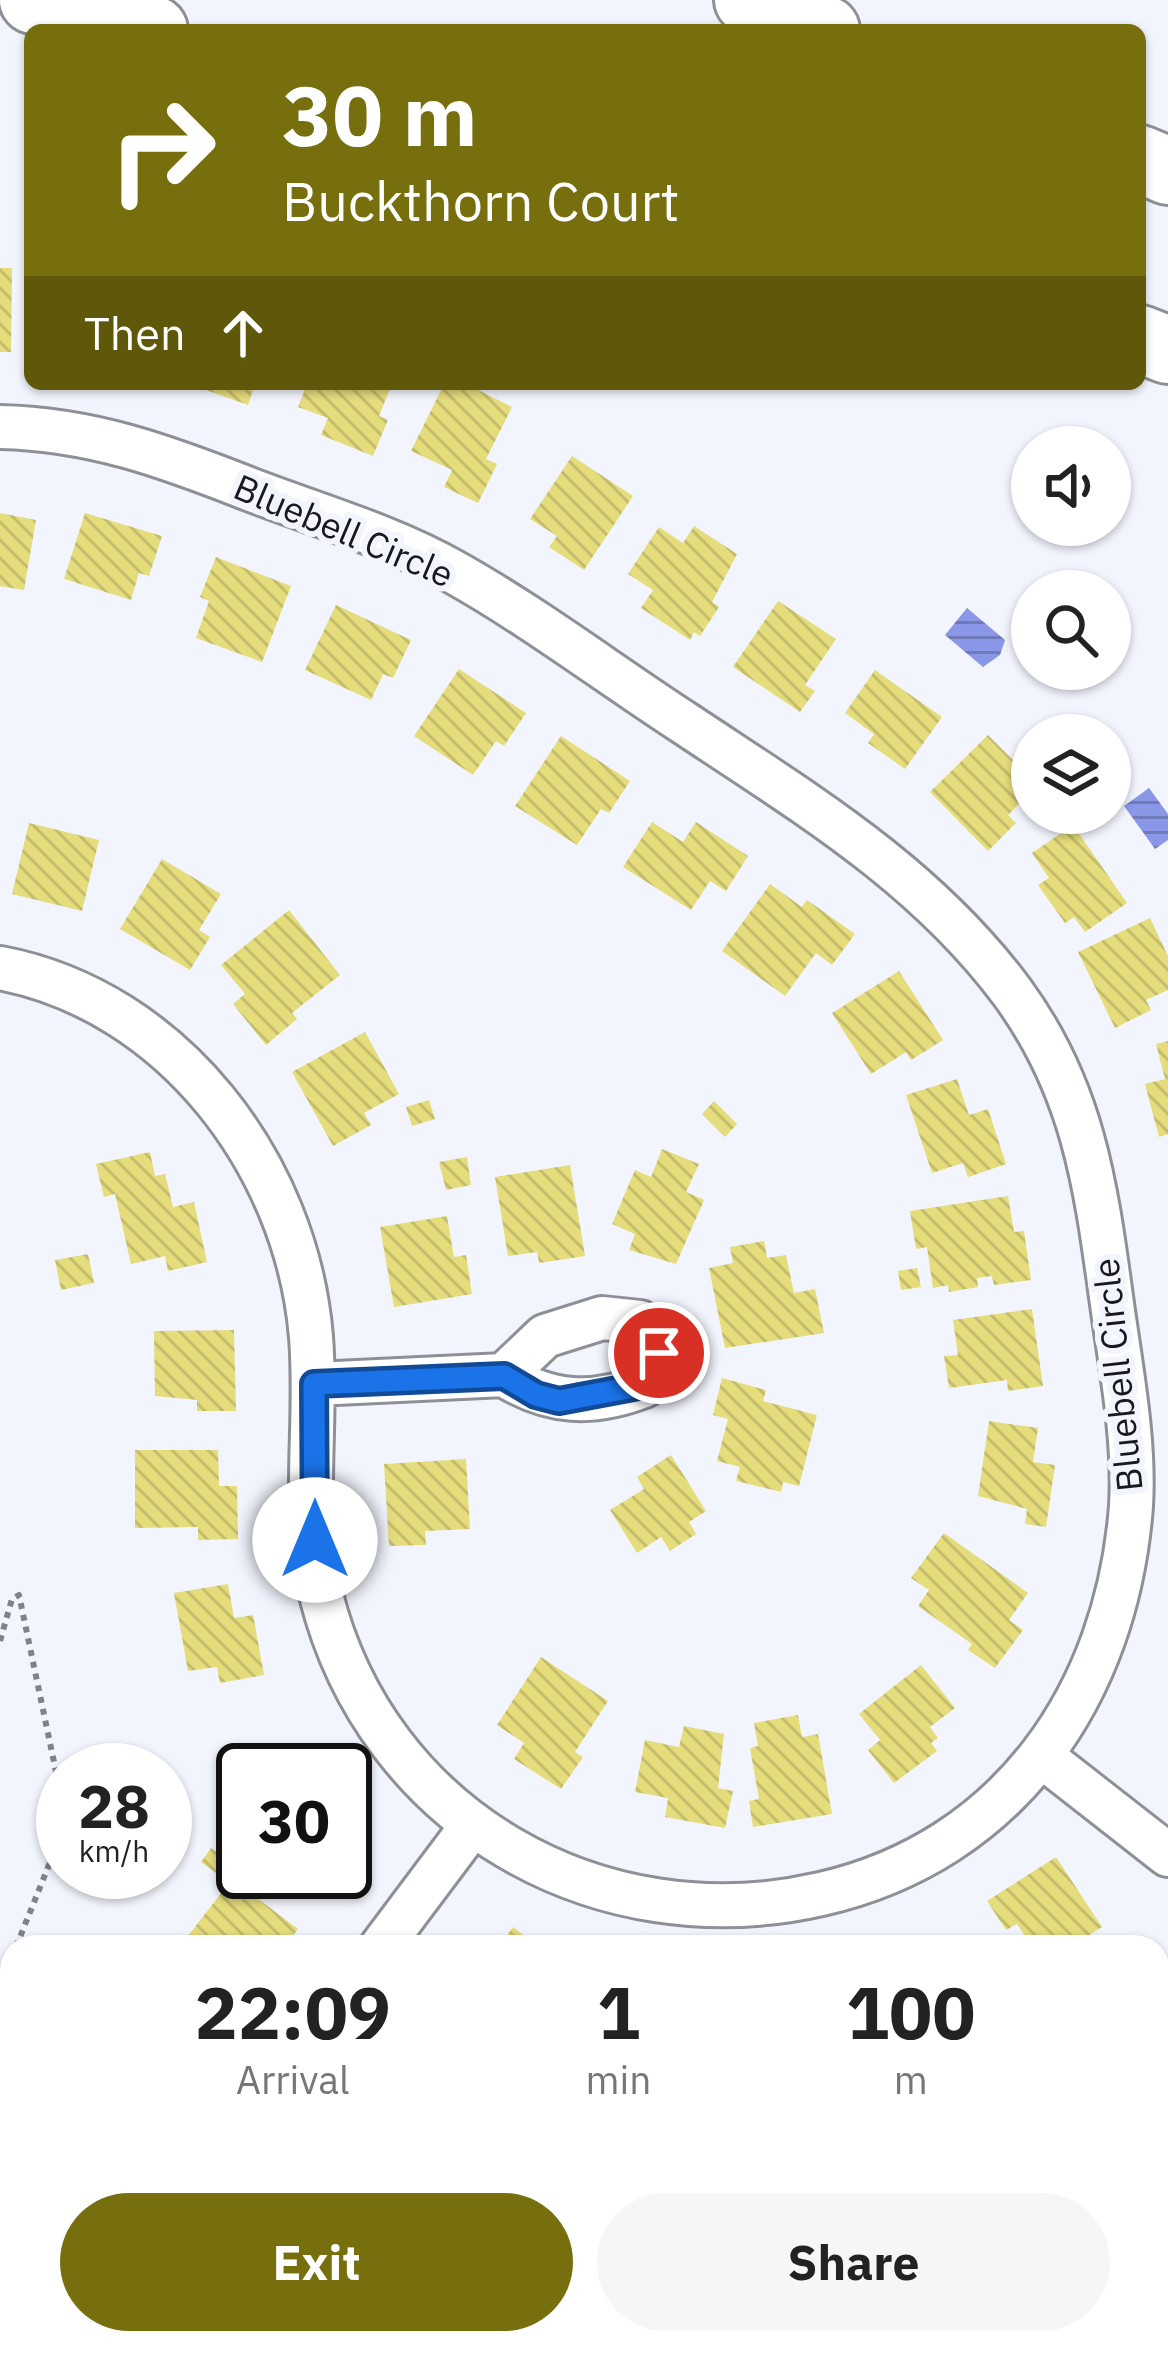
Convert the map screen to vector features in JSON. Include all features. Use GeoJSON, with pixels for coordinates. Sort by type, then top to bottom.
{"type":"FeatureCollection","features":[{"type":"Feature","properties":{"kind":"highway"},"geometry":{"type":"LineString","coordinates":[[33,0],[130,24]]}},
{"type":"Feature","properties":{"kind":"highway"},"geometry":{"type":"LineString","coordinates":[[748,0],[810,24]]}},
{"type":"Feature","properties":{"kind":"street","name":"Bluebell Circle"},"geometry":{"type":"LineString","coordinates":[[0,427],[63,430],[129,443],[454,572],[876,850],[941,908],[998,974],[1048,1051],[1079,1115],[1094,1174],[1132,1498],[1123,1571],[1108,1632],[1045,1758],[1008,1795],[908,1864],[823,1894],[770,1902],[658,1901],[597,1888],[533,1864],[471,1827],[426,1783],[375,1720],[321,1593],[310,1322],[278,1203],[195,1073],[122,1015],[70,990],[0,968]]}},
{"type":"Feature","properties":{"kind":"street"},"geometry":{"type":"LineString","coordinates":[[314,1384],[504,1376]]}},
{"type":"Feature","properties":{"kind":"street"},"geometry":{"type":"LineString","coordinates":[[1045,1758],[1168,1855]]}},
{"type":"Feature","properties":{"kind":"street"},"geometry":{"type":"LineString","coordinates":[[390,1935],[471,1827]]}},
{"type":"Feature","properties":{"kind":"path"},"geometry":{"type":"LineString","coordinates":[[0,1641],[12,1599],[19,1595],[50,1743]]}},
{"type":"Feature","properties":{"kind":"path"},"geometry":{"type":"LineString","coordinates":[[21,1935],[36,1897]]}},
{"type":"Feature","properties":{"kind":"water"},"geometry":{"type":"Polygon","coordinates":[[[967,608],[1005,640],[1000,655],[983,667],[945,635],[967,608]]]}},
{"type":"Feature","properties":{"kind":"water"},"geometry":{"type":"Polygon","coordinates":[[[1149,788],[1168,814],[1168,840],[1155,849],[1131,816],[1131,801],[1149,788]]]}},
{"type":"Feature","properties":{"kind":"building"},"geometry":{"type":"Polygon","coordinates":[[[0,268],[12,268],[11,352],[0,352],[0,268]]]}},
{"type":"Feature","properties":{"kind":"building"},"geometry":{"type":"Polygon","coordinates":[[[206,390],[253,390],[248,405],[206,390]]]}},
{"type":"Feature","properties":{"kind":"building"},"geometry":{"type":"Polygon","coordinates":[[[305,390],[390,390],[379,416],[388,420],[373,456],[321,435],[328,418],[298,407],[305,390]]]}},
{"type":"Feature","properties":{"kind":"building"},"geometry":{"type":"Polygon","coordinates":[[[441,390],[478,390],[512,407],[486,459],[497,464],[478,503],[444,487],[452,470],[411,451],[441,390]]]}},
{"type":"Feature","properties":{"kind":"building"},"geometry":{"type":"Polygon","coordinates":[[[572,456],[633,496],[584,570],[549,547],[557,536],[530,519],[572,456]]]}},
{"type":"Feature","properties":{"kind":"building"},"geometry":{"type":"Polygon","coordinates":[[[0,513],[36,520],[24,590],[0,586],[0,513]]]}},
{"type":"Feature","properties":{"kind":"building"},"geometry":{"type":"Polygon","coordinates":[[[85,513],[162,536],[149,576],[139,573],[131,600],[64,579],[85,513]]]}},
{"type":"Feature","properties":{"kind":"building"},"geometry":{"type":"Polygon","coordinates":[[[694,526],[737,554],[712,602],[719,607],[700,636],[694,632],[690,640],[641,608],[653,590],[628,574],[659,527],[683,543],[694,526]]]}},
{"type":"Feature","properties":{"kind":"building"},"geometry":{"type":"Polygon","coordinates":[[[216,557],[291,586],[262,662],[196,638],[209,601],[200,597],[216,557]]]}},
{"type":"Feature","properties":{"kind":"building"},"geometry":{"type":"Polygon","coordinates":[[[778,601],[836,639],[805,685],[815,691],[800,712],[733,667],[778,601]]]}},
{"type":"Feature","properties":{"kind":"building"},"geometry":{"type":"Polygon","coordinates":[[[336,605],[411,640],[393,678],[383,674],[371,700],[305,670],[336,605]]]}},
{"type":"Feature","properties":{"kind":"building"},"geometry":{"type":"Polygon","coordinates":[[[459,669],[526,713],[504,746],[496,741],[473,775],[414,736],[459,669]]]}},
{"type":"Feature","properties":{"kind":"building"},"geometry":{"type":"Polygon","coordinates":[[[875,670],[942,717],[905,769],[868,743],[874,734],[845,713],[875,670]]]}},
{"type":"Feature","properties":{"kind":"building"},"geometry":{"type":"Polygon","coordinates":[[[988,735],[1011,758],[1011,828],[988,851],[930,792],[988,735]]]}},
{"type":"Feature","properties":{"kind":"building"},"geometry":{"type":"Polygon","coordinates":[[[561,736],[630,781],[609,813],[601,809],[577,845],[515,806],[561,736]]]}},
{"type":"Feature","properties":{"kind":"building"},"geometry":{"type":"Polygon","coordinates":[[[652,822],[683,842],[696,822],[748,856],[726,891],[710,881],[691,910],[623,867],[652,822]]]}},
{"type":"Feature","properties":{"kind":"building"},"geometry":{"type":"Polygon","coordinates":[[[29,823],[99,840],[82,911],[12,894],[29,823]]]}},
{"type":"Feature","properties":{"kind":"building"},"geometry":{"type":"Polygon","coordinates":[[[1060,834],[1079,834],[1127,903],[1085,932],[1074,917],[1065,923],[1038,885],[1049,878],[1032,853],[1060,834]]]}},
{"type":"Feature","properties":{"kind":"building"},"geometry":{"type":"Polygon","coordinates":[[[162,859],[221,894],[199,930],[210,937],[190,970],[120,929],[162,859]]]}},
{"type":"Feature","properties":{"kind":"building"},"geometry":{"type":"Polygon","coordinates":[[[770,884],[802,907],[807,900],[855,934],[832,965],[816,953],[785,996],[722,951],[770,884]]]}},
{"type":"Feature","properties":{"kind":"building"},"geometry":{"type":"Polygon","coordinates":[[[289,910],[340,975],[292,1013],[297,1019],[266,1045],[233,1004],[245,994],[221,965],[289,910]]]}},
{"type":"Feature","properties":{"kind":"building"},"geometry":{"type":"Polygon","coordinates":[[[1150,918],[1168,956],[1168,990],[1146,1000],[1151,1010],[1115,1028],[1078,952],[1150,918]]]}},
{"type":"Feature","properties":{"kind":"building"},"geometry":{"type":"Polygon","coordinates":[[[899,971],[943,1040],[911,1060],[906,1052],[871,1074],[832,1013],[899,971]]]}},
{"type":"Feature","properties":{"kind":"building"},"geometry":{"type":"Polygon","coordinates":[[[365,1032],[399,1094],[364,1113],[371,1125],[333,1146],[292,1072],[365,1032]]]}},
{"type":"Feature","properties":{"kind":"building"},"geometry":{"type":"Polygon","coordinates":[[[1168,1041],[1168,1134],[1159,1137],[1145,1084],[1165,1079],[1156,1044],[1168,1041]]]}},
{"type":"Feature","properties":{"kind":"building"},"geometry":{"type":"Polygon","coordinates":[[[957,1079],[969,1115],[988,1109],[1006,1164],[968,1177],[963,1163],[932,1173],[906,1095],[957,1079]]]}},
{"type":"Feature","properties":{"kind":"building"},"geometry":{"type":"Polygon","coordinates":[[[429,1100],[435,1119],[412,1126],[406,1107],[429,1100]]]}},
{"type":"Feature","properties":{"kind":"building"},"geometry":{"type":"Polygon","coordinates":[[[714,1101],[737,1124],[725,1137],[702,1114],[714,1101]]]}},
{"type":"Feature","properties":{"kind":"building"},"geometry":{"type":"Polygon","coordinates":[[[662,1149],[699,1164],[686,1192],[704,1200],[676,1264],[629,1250],[635,1234],[612,1224],[635,1170],[651,1177],[662,1149]]]}},
{"type":"Feature","properties":{"kind":"building"},"geometry":{"type":"Polygon","coordinates":[[[150,1152],[155,1176],[165,1174],[173,1207],[194,1202],[207,1262],[168,1271],[165,1256],[131,1264],[115,1194],[104,1197],[96,1164],[150,1152]]]}},
{"type":"Feature","properties":{"kind":"building"},"geometry":{"type":"Polygon","coordinates":[[[467,1157],[471,1185],[446,1190],[439,1162],[467,1157]]]}},
{"type":"Feature","properties":{"kind":"building"},"geometry":{"type":"Polygon","coordinates":[[[570,1165],[585,1256],[539,1263],[537,1252],[508,1256],[495,1177],[570,1165]]]}},
{"type":"Feature","properties":{"kind":"building"},"geometry":{"type":"Polygon","coordinates":[[[1008,1196],[1014,1232],[1024,1231],[1031,1280],[994,1285],[992,1276],[977,1278],[978,1287],[949,1292],[948,1285],[933,1288],[927,1247],[916,1249],[910,1211],[1008,1196]]]}},
{"type":"Feature","properties":{"kind":"building"},"geometry":{"type":"Polygon","coordinates":[[[447,1216],[454,1257],[466,1255],[472,1294],[394,1307],[380,1227],[447,1216]]]}},
{"type":"Feature","properties":{"kind":"building"},"geometry":{"type":"Polygon","coordinates":[[[764,1241],[767,1258],[786,1255],[794,1293],[815,1289],[824,1333],[725,1348],[709,1268],[733,1263],[730,1247],[764,1241]]]}},
{"type":"Feature","properties":{"kind":"building"},"geometry":{"type":"Polygon","coordinates":[[[88,1254],[94,1283],[61,1290],[55,1260],[88,1254]]]}},
{"type":"Feature","properties":{"kind":"building"},"geometry":{"type":"Polygon","coordinates":[[[917,1268],[921,1287],[901,1290],[898,1271],[917,1268]]]}},
{"type":"Feature","properties":{"kind":"building"},"geometry":{"type":"Polygon","coordinates":[[[1032,1309],[1043,1386],[1008,1391],[1007,1380],[949,1388],[944,1356],[958,1355],[953,1320],[1032,1309]]]}},
{"type":"Feature","properties":{"kind":"building"},"geometry":{"type":"Polygon","coordinates":[[[234,1330],[236,1411],[197,1411],[197,1400],[155,1396],[154,1331],[234,1330]]]}},
{"type":"Feature","properties":{"kind":"building"},"geometry":{"type":"Polygon","coordinates":[[[722,1378],[766,1390],[763,1401],[817,1415],[799,1486],[783,1482],[781,1492],[736,1481],[740,1467],[717,1461],[728,1419],[713,1415],[722,1378]]]}},
{"type":"Feature","properties":{"kind":"building"},"geometry":{"type":"Polygon","coordinates":[[[989,1421],[1038,1428],[1033,1462],[1055,1465],[1046,1527],[1025,1524],[1027,1509],[978,1496],[989,1421]]]}},
{"type":"Feature","properties":{"kind":"building"},"geometry":{"type":"Polygon","coordinates":[[[135,1450],[218,1450],[219,1486],[237,1486],[238,1539],[198,1540],[198,1527],[135,1528],[135,1450]]]}},
{"type":"Feature","properties":{"kind":"building"},"geometry":{"type":"Polygon","coordinates":[[[671,1455],[706,1511],[689,1522],[696,1534],[670,1551],[661,1537],[637,1553],[610,1510],[644,1489],[637,1477],[671,1455]]]}},
{"type":"Feature","properties":{"kind":"building"},"geometry":{"type":"Polygon","coordinates":[[[466,1459],[470,1529],[425,1531],[426,1545],[389,1546],[384,1464],[466,1459]]]}},
{"type":"Feature","properties":{"kind":"building"},"geometry":{"type":"Polygon","coordinates":[[[944,1533],[1028,1593],[1009,1620],[1023,1630],[995,1668],[968,1650],[972,1644],[918,1606],[929,1590],[911,1578],[944,1533]]]}},
{"type":"Feature","properties":{"kind":"building"},"geometry":{"type":"Polygon","coordinates":[[[228,1584],[234,1618],[253,1615],[264,1675],[220,1683],[217,1667],[188,1671],[174,1593],[228,1584]]]}},
{"type":"Feature","properties":{"kind":"building"},"geometry":{"type":"Polygon","coordinates":[[[541,1657],[608,1701],[575,1752],[583,1757],[561,1789],[514,1759],[524,1743],[497,1725],[541,1657]]]}},
{"type":"Feature","properties":{"kind":"building"},"geometry":{"type":"Polygon","coordinates":[[[921,1665],[955,1708],[930,1727],[938,1738],[931,1743],[937,1751],[894,1783],[868,1750],[880,1740],[859,1714],[921,1665]]]}},
{"type":"Feature","properties":{"kind":"building"},"geometry":{"type":"Polygon","coordinates":[[[798,1715],[802,1737],[818,1734],[832,1814],[753,1827],[749,1801],[759,1799],[750,1748],[758,1746],[754,1723],[798,1715]]]}},
{"type":"Feature","properties":{"kind":"building"},"geometry":{"type":"Polygon","coordinates":[[[684,1726],[724,1734],[718,1788],[733,1791],[725,1828],[665,1817],[668,1798],[635,1792],[645,1740],[679,1747],[684,1726]]]}},
{"type":"Feature","properties":{"kind":"building"},"geometry":{"type":"Polygon","coordinates":[[[211,1848],[216,1852],[216,1873],[201,1862],[211,1848]]]}},
{"type":"Feature","properties":{"kind":"building"},"geometry":{"type":"Polygon","coordinates":[[[1056,1857],[1102,1927],[1089,1935],[1024,1935],[1017,1924],[1006,1930],[987,1901],[1056,1857]]]}},
{"type":"Feature","properties":{"kind":"building"},"geometry":{"type":"Polygon","coordinates":[[[217,1899],[258,1899],[298,1929],[293,1935],[189,1935],[217,1899]]]}},
{"type":"Feature","properties":{"kind":"route"},"geometry":{"type":"LineString","coordinates":[[315,1540],[314,1384],[504,1376],[536,1395],[559,1401],[585,1400],[644,1385],[658,1365],[659,1353]]}}]}
